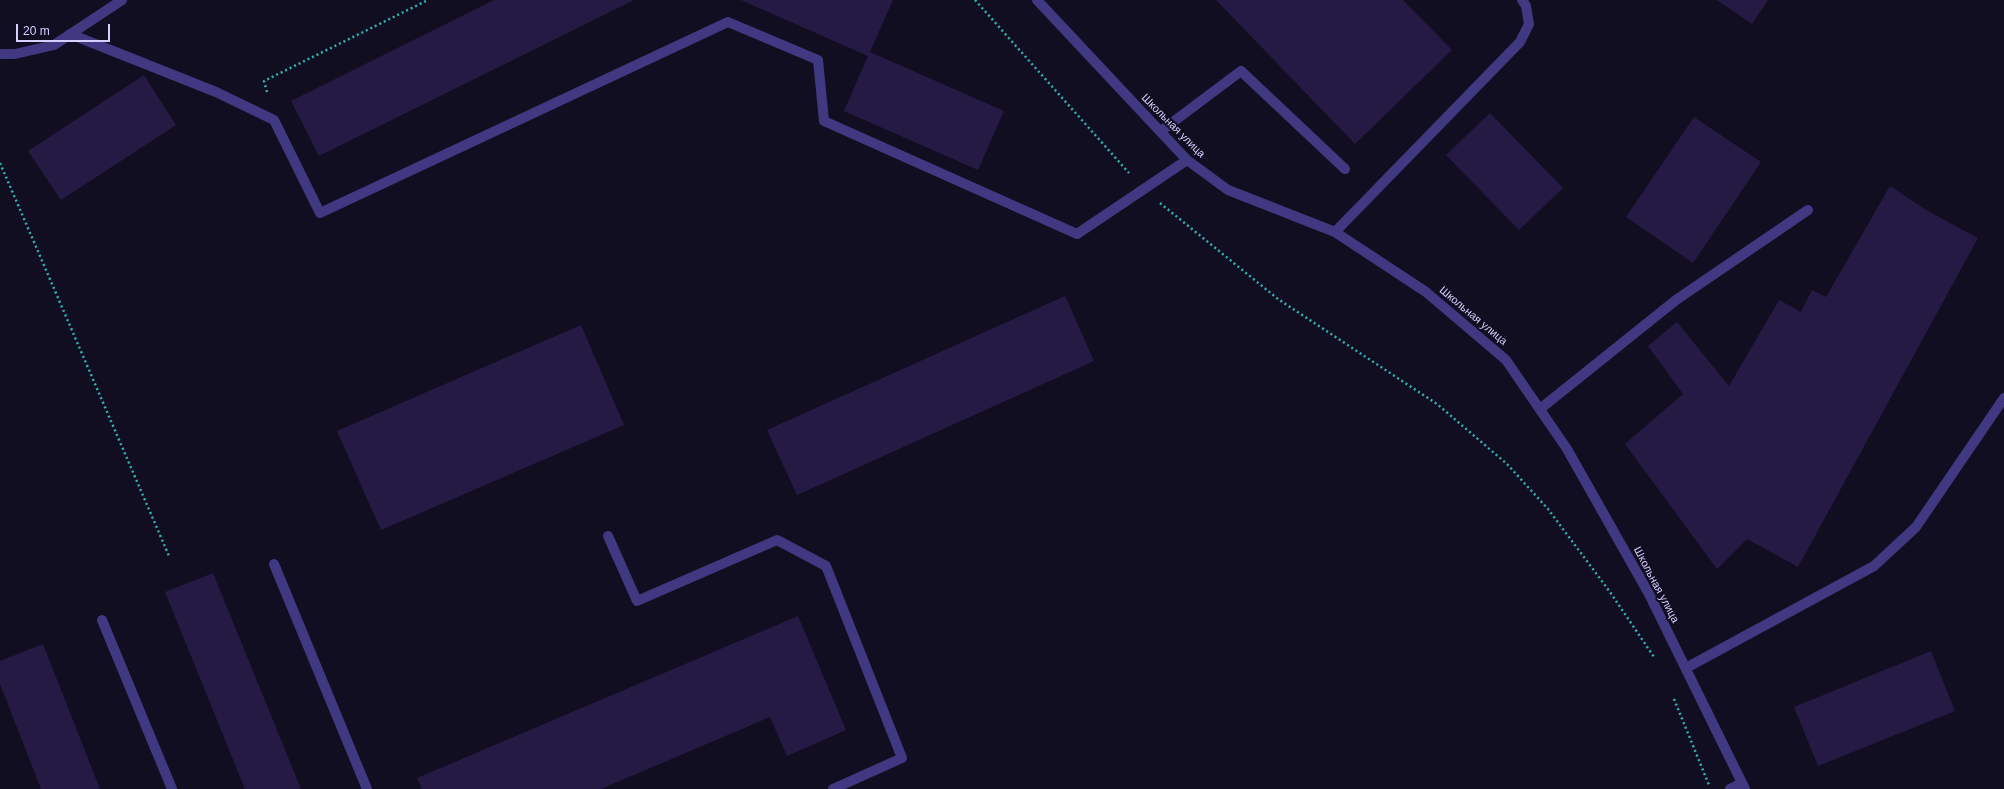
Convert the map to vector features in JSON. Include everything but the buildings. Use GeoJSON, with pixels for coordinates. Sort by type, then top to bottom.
{"type":"FeatureCollection","features":[{"type":"Feature","properties":{"kind":"street"},"geometry":{"type":"LineString","coordinates":[[0,54],[15,54],[54,45],[122,0]]}},
{"type":"Feature","properties":{"kind":"street","name":"Школьная улица"},"geometry":{"type":"LineString","coordinates":[[1037,0],[1187,160],[1228,190],[1335,232],[1426,292],[1506,360],[1567,449],[1649,594],[1743,786]]}},
{"type":"Feature","properties":{"kind":"street"},"geometry":{"type":"LineString","coordinates":[[1335,232],[1520,42],[1529,24],[1526,6],[1522,0]]}},
{"type":"Feature","properties":{"kind":"street"},"geometry":{"type":"LineString","coordinates":[[70,34],[216,92],[274,120],[320,213],[728,22],[818,60],[824,120],[1077,234],[1187,160]]}},
{"type":"Feature","properties":{"kind":"street"},"geometry":{"type":"LineString","coordinates":[[1161,131],[1241,71],[1345,169]]}},
{"type":"Feature","properties":{"kind":"street"},"geometry":{"type":"LineString","coordinates":[[1540,409],[1676,300],[1808,210]]}},
{"type":"Feature","properties":{"kind":"street"},"geometry":{"type":"LineString","coordinates":[[1686,668],[1874,566],[1916,526],[2004,398]]}},
{"type":"Feature","properties":{"kind":"street"},"geometry":{"type":"LineString","coordinates":[[608,536],[637,602],[777,540],[826,566],[902,758],[833,789]]}},
{"type":"Feature","properties":{"kind":"street"},"geometry":{"type":"LineString","coordinates":[[274,564],[367,789]]}},
{"type":"Feature","properties":{"kind":"street"},"geometry":{"type":"LineString","coordinates":[[102,620],[172,789]]}},
{"type":"Feature","properties":{"kind":"street"},"geometry":{"type":"LineString","coordinates":[[1730,789],[1743,786]]}},
{"type":"Feature","properties":{"kind":"path"},"geometry":{"type":"LineString","coordinates":[[274,120],[264,81],[428,0]]}},
{"type":"Feature","properties":{"kind":"path"},"geometry":{"type":"LineString","coordinates":[[975,0],[1143,189],[1278,299],[1437,404],[1507,464],[1548,510],[1610,592],[1658,664]]}},
{"type":"Feature","properties":{"kind":"path"},"geometry":{"type":"LineString","coordinates":[[0,163],[169,556]]}},
{"type":"Feature","properties":{"kind":"path"},"geometry":{"type":"LineString","coordinates":[[1672,692],[1711,789]]}}]}
